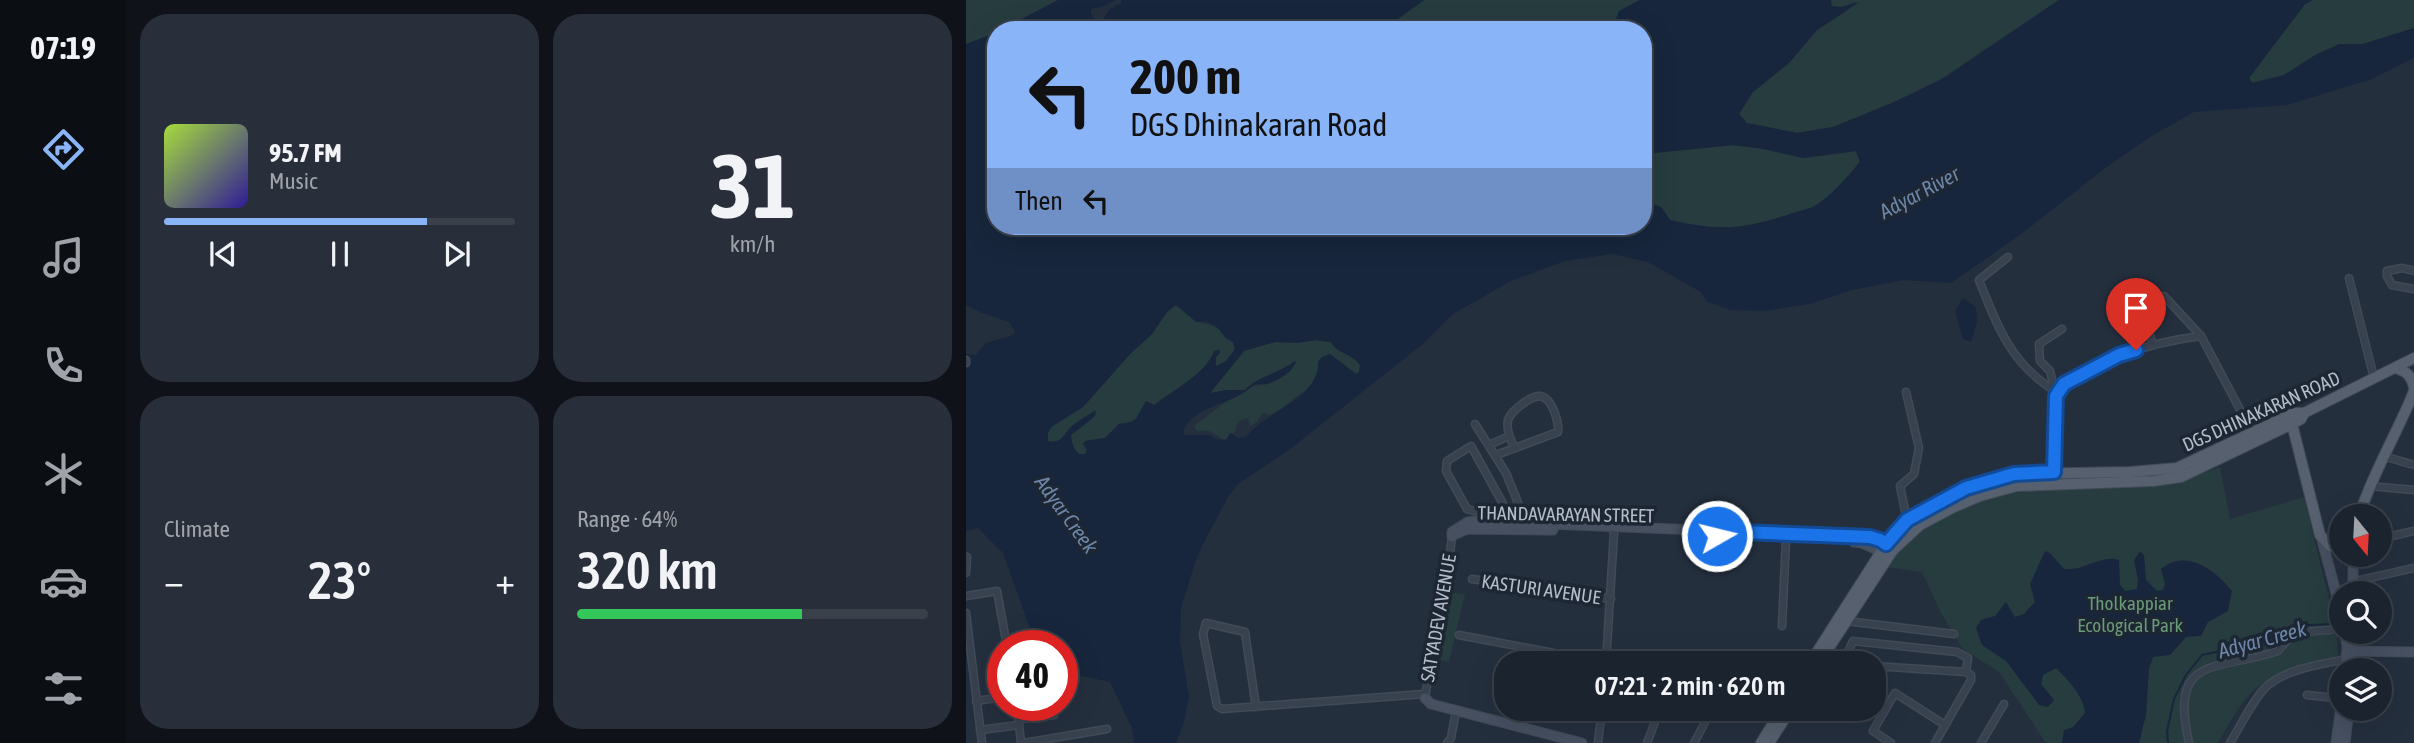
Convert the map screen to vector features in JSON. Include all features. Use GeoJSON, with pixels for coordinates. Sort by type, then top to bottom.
{"type":"FeatureCollection","features":[{"type":"Feature","properties":{"kind":"main road","name":"DGS DHINAKARAN ROAD"},"geometry":{"type":"LineString","coordinates":[[1888,550],[1907,520],[1937,502],[1985,482],[2014,474],[2130,472],[2177,468],[2253,434],[2301,419],[2304,413],[2414,358]]}},
{"type":"Feature","properties":{"kind":"main road"},"geometry":{"type":"LineString","coordinates":[[2363,504],[2414,392],[2412,378],[2395,368]]}},
{"type":"Feature","properties":{"kind":"main road","name":"DGS DHINAKARAN ROAD"},"geometry":{"type":"LineString","coordinates":[[1888,550],[1920,525],[1980,496],[2017,486],[2153,481],[2181,477],[2291,420]]}},
{"type":"Feature","properties":{"kind":"main road"},"geometry":{"type":"LineString","coordinates":[[2291,420],[2322,540],[2329,545]]}},
{"type":"Feature","properties":{"kind":"main road"},"geometry":{"type":"LineString","coordinates":[[1827,651],[1888,550]]}},
{"type":"Feature","properties":{"kind":"main road"},"geometry":{"type":"LineString","coordinates":[[1818,651],[1888,550]]}},
{"type":"Feature","properties":{"kind":"main road"},"geometry":{"type":"LineString","coordinates":[[1761,743],[1775,721]]}},
{"type":"Feature","properties":{"kind":"main road"},"geometry":{"type":"LineString","coordinates":[[1769,743],[1783,721]]}},
{"type":"Feature","properties":{"kind":"street"},"geometry":{"type":"LineString","coordinates":[[2008,257],[1979,280],[1993,317],[2010,349],[2030,374],[2055,393]]}},
{"type":"Feature","properties":{"kind":"street"},"geometry":{"type":"LineString","coordinates":[[2414,271],[2391,268],[2387,271],[2387,276],[2392,285],[2414,289]]}},
{"type":"Feature","properties":{"kind":"street"},"geometry":{"type":"LineString","coordinates":[[2349,278],[2374,378]]}},
{"type":"Feature","properties":{"kind":"street"},"geometry":{"type":"LineString","coordinates":[[2164,296],[2201,336],[2253,434]]}},
{"type":"Feature","properties":{"kind":"street"},"geometry":{"type":"LineString","coordinates":[[2125,298],[2145,320],[2152,345]]}},
{"type":"Feature","properties":{"kind":"street"},"geometry":{"type":"LineString","coordinates":[[2054,472],[2055,393],[2050,371],[2040,361],[2038,352],[2039,344],[2062,329]]}},
{"type":"Feature","properties":{"kind":"street"},"geometry":{"type":"LineString","coordinates":[[2055,393],[2064,384],[2119,355],[2170,340],[2201,336]]}},
{"type":"Feature","properties":{"kind":"street"},"geometry":{"type":"LineString","coordinates":[[1906,392],[1919,448],[1914,474],[1900,486],[1907,520]]}},
{"type":"Feature","properties":{"kind":"street"},"geometry":{"type":"LineString","coordinates":[[1496,455],[1558,432],[1559,427],[1551,405],[1545,397],[1539,396],[1530,400],[1508,419],[1509,436],[1514,447]]}},
{"type":"Feature","properties":{"kind":"street"},"geometry":{"type":"LineString","coordinates":[[1475,424],[1496,455],[1522,511],[1526,526]]}},
{"type":"Feature","properties":{"kind":"street"},"geometry":{"type":"LineString","coordinates":[[1475,452],[1509,436]]}},
{"type":"Feature","properties":{"kind":"street"},"geometry":{"type":"LineString","coordinates":[[1468,522],[1467,509],[1445,465],[1471,446],[1507,511]]}},
{"type":"Feature","properties":{"kind":"street"},"geometry":{"type":"LineString","coordinates":[[2383,456],[2414,465]]}},
{"type":"Feature","properties":{"kind":"street"},"geometry":{"type":"LineString","coordinates":[[2369,486],[2414,490]]}},
{"type":"Feature","properties":{"kind":"street"},"geometry":{"type":"LineString","coordinates":[[1467,509],[1522,511]]}},
{"type":"Feature","properties":{"kind":"street","name":"THANDAVARAYAN STREET"},"geometry":{"type":"LineString","coordinates":[[1452,537],[1452,532],[1457,527],[1468,522],[1862,543],[1888,550]]}},
{"type":"Feature","properties":{"kind":"street","name":"THANDAVARAYAN STREET"},"geometry":{"type":"LineString","coordinates":[[1452,537],[1467,529],[1526,526]]}},
{"type":"Feature","properties":{"kind":"street"},"geometry":{"type":"LineString","coordinates":[[1607,651],[1613,529]]}},
{"type":"Feature","properties":{"kind":"street"},"geometry":{"type":"LineString","coordinates":[[2392,536],[2414,531]]}},
{"type":"Feature","properties":{"kind":"street","name":"THANDAVARAYAN STREET"},"geometry":{"type":"LineString","coordinates":[[1717,534],[1870,537],[1880,540],[1888,550]]}},
{"type":"Feature","properties":{"kind":"street","name":"SATYADEV AVENUE"},"geometry":{"type":"LineString","coordinates":[[1425,696],[1445,591],[1452,537]]}},
{"type":"Feature","properties":{"kind":"street"},"geometry":{"type":"LineString","coordinates":[[1782,625],[1786,539]]}},
{"type":"Feature","properties":{"kind":"street"},"geometry":{"type":"LineString","coordinates":[[2322,540],[2333,581]]}},
{"type":"Feature","properties":{"kind":"street"},"geometry":{"type":"LineString","coordinates":[[966,573],[967,557]]}},
{"type":"Feature","properties":{"kind":"street"},"geometry":{"type":"LineString","coordinates":[[2357,581],[2414,568]]}},
{"type":"Feature","properties":{"kind":"street","name":"KASTURI AVENUE"},"geometry":{"type":"LineString","coordinates":[[1472,579],[1611,599]]}},
{"type":"Feature","properties":{"kind":"street"},"geometry":{"type":"LineString","coordinates":[[966,596],[997,591],[1004,630]]}},
{"type":"Feature","properties":{"kind":"street"},"geometry":{"type":"LineString","coordinates":[[966,613],[982,743]]}},
{"type":"Feature","properties":{"kind":"street"},"geometry":{"type":"LineString","coordinates":[[1846,621],[1954,634]]}},
{"type":"Feature","properties":{"kind":"street"},"geometry":{"type":"LineString","coordinates":[[1256,707],[1245,632],[1205,624],[1204,636],[1218,707],[1222,709],[1256,707],[1425,696],[1431,704],[1582,743]]}},
{"type":"Feature","properties":{"kind":"street"},"geometry":{"type":"LineString","coordinates":[[2189,743],[2184,721],[2184,696],[2190,680],[2201,670],[2278,652],[2286,640],[2298,633],[2329,630]]}},
{"type":"Feature","properties":{"kind":"street"},"geometry":{"type":"LineString","coordinates":[[1459,635],[1543,651]]}},
{"type":"Feature","properties":{"kind":"street"},"geometry":{"type":"LineString","coordinates":[[1849,651],[1853,641],[1957,652],[1968,658],[1966,672]]}},
{"type":"Feature","properties":{"kind":"street"},"geometry":{"type":"LineString","coordinates":[[2348,644],[2351,658]]}},
{"type":"Feature","properties":{"kind":"street"},"geometry":{"type":"LineString","coordinates":[[2349,658],[2352,644]]}},
{"type":"Feature","properties":{"kind":"street"},"geometry":{"type":"LineString","coordinates":[[2230,743],[2264,688],[2278,679],[2350,654],[2414,653]]}},
{"type":"Feature","properties":{"kind":"street"},"geometry":{"type":"LineString","coordinates":[[1886,667],[1966,672],[1970,675],[1971,680],[1935,743]]}},
{"type":"Feature","properties":{"kind":"street"},"geometry":{"type":"LineString","coordinates":[[1891,743],[1873,731],[1895,694],[1945,725]]}},
{"type":"Feature","properties":{"kind":"street"},"geometry":{"type":"LineString","coordinates":[[2307,695],[2329,697]]}},
{"type":"Feature","properties":{"kind":"street"},"geometry":{"type":"LineString","coordinates":[[976,701],[987,699]]}},
{"type":"Feature","properties":{"kind":"street"},"geometry":{"type":"LineString","coordinates":[[1981,743],[2004,704]]}},
{"type":"Feature","properties":{"kind":"street"},"geometry":{"type":"LineString","coordinates":[[1447,743],[1451,738],[1456,711]]}},
{"type":"Feature","properties":{"kind":"street"},"geometry":{"type":"LineString","coordinates":[[980,730],[1024,721]]}},
{"type":"Feature","properties":{"kind":"street"},"geometry":{"type":"LineString","coordinates":[[1598,743],[1601,721]]}},
{"type":"Feature","properties":{"kind":"street"},"geometry":{"type":"LineString","coordinates":[[1647,743],[1655,721]]}},
{"type":"Feature","properties":{"kind":"street"},"geometry":{"type":"LineString","coordinates":[[1694,743],[1706,721]]}},
{"type":"Feature","properties":{"kind":"street"},"geometry":{"type":"LineString","coordinates":[[2336,743],[2339,721]]}},
{"type":"Feature","properties":{"kind":"street"},"geometry":{"type":"LineString","coordinates":[[2344,743],[2347,721]]}},
{"type":"Feature","properties":{"kind":"street"},"geometry":{"type":"LineString","coordinates":[[1019,722],[1022,743],[1107,729]]}},
{"type":"Feature","properties":{"kind":"green space"},"geometry":{"type":"Polygon","coordinates":[[[966,0],[1058,0],[1018,21],[987,21],[987,36],[966,44],[966,0]]]}},
{"type":"Feature","properties":{"kind":"green space"},"geometry":{"type":"Polygon","coordinates":[[[1424,0],[1640,0],[1624,8],[1615,21],[1395,21],[1424,0]]]}},
{"type":"Feature","properties":{"kind":"green space"},"geometry":{"type":"Polygon","coordinates":[[[1831,0],[2059,0],[1941,79],[1833,127],[1797,133],[1746,123],[1739,114],[1753,92],[1789,63],[1817,30],[1856,2],[1842,7],[1831,6],[1831,0]]]}},
{"type":"Feature","properties":{"kind":"green space"},"geometry":{"type":"Polygon","coordinates":[[[2313,0],[2414,0],[2414,28],[2363,44],[2340,44],[2317,54],[2284,75],[2252,83],[2249,78],[2305,4],[2313,0]]]}},
{"type":"Feature","properties":{"kind":"green space"},"geometry":{"type":"Polygon","coordinates":[[[1733,145],[1803,158],[1856,151],[1860,162],[1832,192],[1813,207],[1755,224],[1716,227],[1670,220],[1661,207],[1652,204],[1654,153],[1733,145]]]}},
{"type":"Feature","properties":{"kind":"green space"},"geometry":{"type":"Polygon","coordinates":[[[1175,305],[1197,321],[1222,331],[1231,338],[1235,349],[1226,361],[1216,366],[1216,357],[1219,354],[1213,353],[1205,367],[1188,381],[1154,405],[1146,401],[1136,419],[1119,424],[1105,438],[1085,441],[1085,454],[1079,454],[1075,450],[1071,435],[1097,414],[1094,411],[1057,441],[1048,441],[1051,427],[1083,407],[1130,354],[1152,334],[1175,305]]]}},
{"type":"Feature","properties":{"kind":"green space"},"geometry":{"type":"Polygon","coordinates":[[[1275,342],[1331,342],[1360,365],[1356,374],[1330,354],[1318,365],[1319,372],[1315,382],[1307,390],[1275,413],[1268,415],[1263,412],[1257,422],[1250,426],[1246,418],[1239,421],[1234,433],[1230,433],[1226,440],[1209,431],[1195,429],[1195,425],[1251,387],[1210,393],[1244,351],[1275,342]],[[1293,362],[1253,386],[1268,384],[1283,376],[1291,371],[1296,362],[1293,362]]]}},
{"type":"Feature","properties":{"kind":"green space","name":"Tholkappiar Ecological Park"},"geometry":{"type":"Polygon","coordinates":[[[2220,467],[2230,519],[2304,497],[2329,599],[2329,644],[2338,644],[2338,656],[2288,671],[2260,685],[2242,704],[2218,743],[2046,743],[1999,672],[1963,649],[1941,613],[1922,572],[1885,567],[1909,541],[1935,521],[1961,507],[1989,498],[2048,489],[2152,485],[2185,480],[2220,467]]]}},
{"type":"Feature","properties":{"kind":"green space"},"geometry":{"type":"Polygon","coordinates":[[[1445,592],[1465,594],[1449,662],[1433,658],[1445,592]]]}},
{"type":"Feature","properties":{"kind":"water"},"geometry":{"type":"Polygon","coordinates":[[[1058,0],[1116,0],[1091,9],[1094,21],[1018,21],[1058,0]]]}},
{"type":"Feature","properties":{"kind":"water"},"geometry":{"type":"Polygon","coordinates":[[[1121,0],[1424,0],[1395,21],[1102,21],[1109,10],[1121,3],[1121,0]]]}},
{"type":"Feature","properties":{"kind":"water","name":"Adyar River"},"geometry":{"type":"Polygon","coordinates":[[[1640,0],[1831,0],[1832,6],[1842,7],[1859,2],[1817,30],[1789,63],[1753,92],[1739,114],[1747,123],[1797,133],[1833,127],[1941,80],[2059,0],[2313,0],[2305,4],[2249,78],[2252,83],[2284,75],[2317,54],[2340,44],[2363,44],[2414,28],[2414,58],[2372,79],[2287,105],[2194,112],[2150,137],[2104,169],[2020,235],[1951,283],[1904,280],[1852,290],[1810,304],[1764,311],[1731,310],[1707,302],[1701,292],[1648,262],[1612,254],[1565,261],[1511,281],[1453,314],[1424,343],[1289,450],[1238,484],[1203,544],[1181,608],[1180,642],[1189,697],[1176,743],[1134,743],[1132,728],[1110,682],[1078,677],[1078,630],[1030,630],[1003,553],[978,528],[966,531],[966,354],[976,355],[986,343],[1013,335],[1015,331],[1009,322],[966,305],[966,44],[987,36],[987,235],[1652,235],[1652,204],[1661,207],[1670,220],[1716,227],[1755,224],[1820,203],[1860,162],[1856,151],[1803,158],[1733,145],[1652,154],[1652,21],[1615,21],[1619,11],[1640,0]],[[1176,305],[1083,407],[1051,427],[1048,441],[1059,440],[1073,425],[1096,410],[1094,417],[1071,435],[1075,450],[1079,454],[1085,454],[1085,441],[1105,438],[1119,424],[1136,419],[1146,401],[1154,405],[1188,381],[1204,367],[1214,351],[1219,350],[1220,353],[1216,357],[1216,366],[1226,361],[1235,349],[1233,342],[1216,326],[1207,322],[1196,322],[1176,305]],[[1316,340],[1275,342],[1244,351],[1210,393],[1245,390],[1256,381],[1296,362],[1279,379],[1255,385],[1239,396],[1197,414],[1183,433],[1210,435],[1226,440],[1231,433],[1238,438],[1246,437],[1301,395],[1316,375],[1318,362],[1330,354],[1356,374],[1359,372],[1360,365],[1331,342],[1316,340]]]}},
{"type":"Feature","properties":{"kind":"water"},"geometry":{"type":"Polygon","coordinates":[[[1963,298],[1976,307],[1977,323],[1971,342],[1963,339],[1955,311],[1963,298]]]}},
{"type":"Feature","properties":{"kind":"water"},"geometry":{"type":"Polygon","coordinates":[[[2045,551],[2064,569],[2078,568],[2106,559],[2119,560],[2120,585],[2125,591],[2137,589],[2134,560],[2140,552],[2144,555],[2146,580],[2157,591],[2163,590],[2165,584],[2161,569],[2171,563],[2190,561],[2209,569],[2232,591],[2228,611],[2208,622],[2201,636],[2186,637],[2170,655],[2153,657],[2149,669],[2146,715],[2139,743],[2062,743],[2064,730],[2073,727],[2085,713],[2078,694],[2070,683],[2056,668],[2043,675],[2041,684],[2054,700],[2048,707],[2039,705],[2006,661],[1982,645],[1976,628],[1981,620],[1995,616],[2006,602],[2015,617],[2024,614],[2035,602],[2030,584],[2045,551]]]}},
{"type":"Feature","properties":{"kind":"waterway","name":"Adyar Creek"},"geometry":{"type":"LineString","coordinates":[[2168,743],[2167,731],[2174,699],[2186,675],[2202,655],[2248,645],[2309,625],[2329,624]]}},
{"type":"Feature","properties":{"kind":"route"},"geometry":{"type":"LineString","coordinates":[[1717,536],[1717,531],[1870,537],[1886,544],[1907,520],[1966,488],[2014,474],[2054,472],[2056,396],[2064,384],[2119,355],[2136,350]]}}]}
